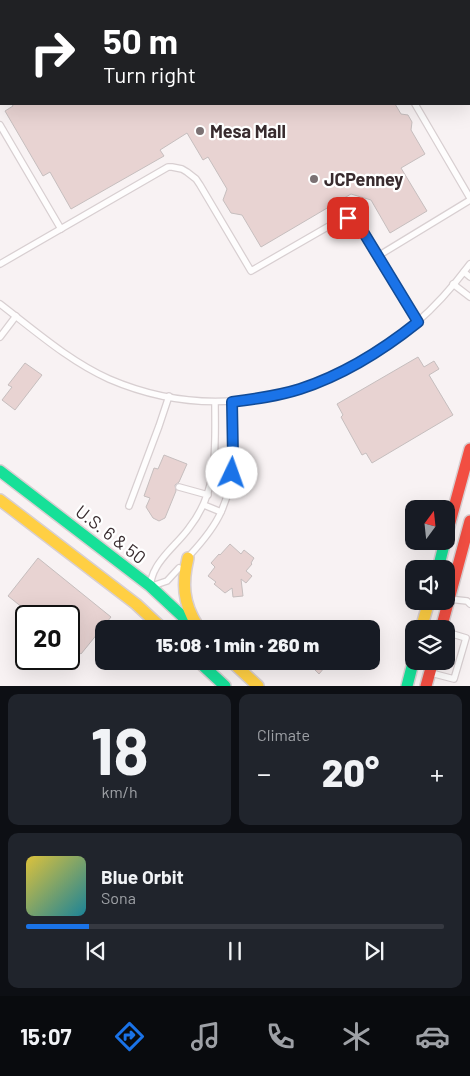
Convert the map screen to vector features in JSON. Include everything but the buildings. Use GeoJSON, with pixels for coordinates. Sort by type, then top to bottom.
{"type":"FeatureCollection","features":[{"type":"Feature","properties":{"kind":"main road"},"geometry":{"type":"LineString","coordinates":[[455,504],[470,449]]}},
{"type":"Feature","properties":{"kind":"main road"},"geometry":{"type":"LineString","coordinates":[[465,538],[461,532],[460,519],[467,478],[467,461]]}},
{"type":"Feature","properties":{"kind":"main road","name":"U.S. 6 & 50"},"geometry":{"type":"LineString","coordinates":[[0,471],[187,620]]}},
{"type":"Feature","properties":{"kind":"main road"},"geometry":{"type":"LineString","coordinates":[[0,500],[138,601],[155,620]]}},
{"type":"Feature","properties":{"kind":"main road"},"geometry":{"type":"LineString","coordinates":[[455,576],[470,520]]}},
{"type":"Feature","properties":{"kind":"main road"},"geometry":{"type":"LineString","coordinates":[[188,558],[183,583],[188,608],[194,620]]}},
{"type":"Feature","properties":{"kind":"main road"},"geometry":{"type":"LineString","coordinates":[[208,670],[225,686]]}},
{"type":"Feature","properties":{"kind":"main road"},"geometry":{"type":"LineString","coordinates":[[241,670],[258,686]]}},
{"type":"Feature","properties":{"kind":"main road"},"geometry":{"type":"LineString","coordinates":[[407,686],[411,670]]}},
{"type":"Feature","properties":{"kind":"main road"},"geometry":{"type":"LineString","coordinates":[[426,686],[430,670]]}},
{"type":"Feature","properties":{"kind":"lane"},"geometry":{"type":"LineString","coordinates":[[378,256],[470,199],[417,105]]}},
{"type":"Feature","properties":{"kind":"lane"},"geometry":{"type":"LineString","coordinates":[[0,125],[60,229]]}},
{"type":"Feature","properties":{"kind":"lane"},"geometry":{"type":"LineString","coordinates":[[0,264],[168,167],[172,167],[188,172],[200,185],[251,271],[343,218],[356,221],[418,322]]}},
{"type":"Feature","properties":{"kind":"lane"},"geometry":{"type":"LineString","coordinates":[[0,305],[74,359],[109,379],[169,396],[214,402],[232,402],[276,395],[300,388],[352,366],[396,339],[418,322],[470,264]]}},
{"type":"Feature","properties":{"kind":"lane"},"geometry":{"type":"LineString","coordinates":[[464,272],[470,277]]}},
{"type":"Feature","properties":{"kind":"lane"},"geometry":{"type":"LineString","coordinates":[[453,284],[470,297]]}},
{"type":"Feature","properties":{"kind":"lane"},"geometry":{"type":"LineString","coordinates":[[0,337],[16,316]]}},
{"type":"Feature","properties":{"kind":"lane"},"geometry":{"type":"LineString","coordinates":[[129,506],[160,426],[169,396]]}},
{"type":"Feature","properties":{"kind":"lane"},"geometry":{"type":"LineString","coordinates":[[147,589],[155,569],[189,528],[204,505],[208,495],[214,471],[215,456],[214,402]]}},
{"type":"Feature","properties":{"kind":"lane"},"geometry":{"type":"LineString","coordinates":[[147,589],[166,581],[204,539],[221,512],[232,473],[232,402]]}},
{"type":"Feature","properties":{"kind":"lane"},"geometry":{"type":"LineString","coordinates":[[179,487],[208,495]]}},
{"type":"Feature","properties":{"kind":"lane"},"geometry":{"type":"LineString","coordinates":[[204,505],[221,512]]}},
{"type":"Feature","properties":{"kind":"lane"},"geometry":{"type":"LineString","coordinates":[[455,600],[469,602],[470,595]]}},
{"type":"Feature","properties":{"kind":"lane"},"geometry":{"type":"LineString","coordinates":[[436,670],[454,680],[466,638],[455,635]]}},
{"type":"Feature","properties":{"kind":"traffic: fast"},"geometry":{"type":"LineString","coordinates":[[0,471],[150,586],[186,620]]}},
{"type":"Feature","properties":{"kind":"traffic: fast"},"geometry":{"type":"LineString","coordinates":[[440,560],[443,550]]}},
{"type":"Feature","properties":{"kind":"traffic: fast"},"geometry":{"type":"LineString","coordinates":[[208,670],[225,686]]}},
{"type":"Feature","properties":{"kind":"traffic: fast"},"geometry":{"type":"LineString","coordinates":[[407,686],[411,670]]}},
{"type":"Feature","properties":{"kind":"traffic: slow"},"geometry":{"type":"LineString","coordinates":[[0,500],[136,604],[153,620]]}},
{"type":"Feature","properties":{"kind":"traffic: slow"},"geometry":{"type":"LineString","coordinates":[[188,558],[185,593],[186,601],[194,620]]}},
{"type":"Feature","properties":{"kind":"traffic: slow"},"geometry":{"type":"LineString","coordinates":[[424,620],[426,610]]}},
{"type":"Feature","properties":{"kind":"traffic: slow"},"geometry":{"type":"LineString","coordinates":[[241,670],[258,686]]}},
{"type":"Feature","properties":{"kind":"traffic: jam"},"geometry":{"type":"LineString","coordinates":[[455,504],[470,449]]}},
{"type":"Feature","properties":{"kind":"traffic: jam"},"geometry":{"type":"LineString","coordinates":[[443,620],[470,521]]}},
{"type":"Feature","properties":{"kind":"traffic: jam"},"geometry":{"type":"LineString","coordinates":[[426,686],[430,670]]}},
{"type":"Feature","properties":{"kind":"place","name":"Mesa Mall"},"geometry":{"type":"Point","coordinates":[200,131]}},
{"type":"Feature","properties":{"kind":"place","name":"JCPenney"},"geometry":{"type":"Point","coordinates":[314,179]}},
{"type":"Feature","properties":{"kind":"route"},"geometry":{"type":"LineString","coordinates":[[232,473],[232,402],[276,395],[325,379],[374,353],[418,322],[359,225],[353,219],[348,218]]}}]}
